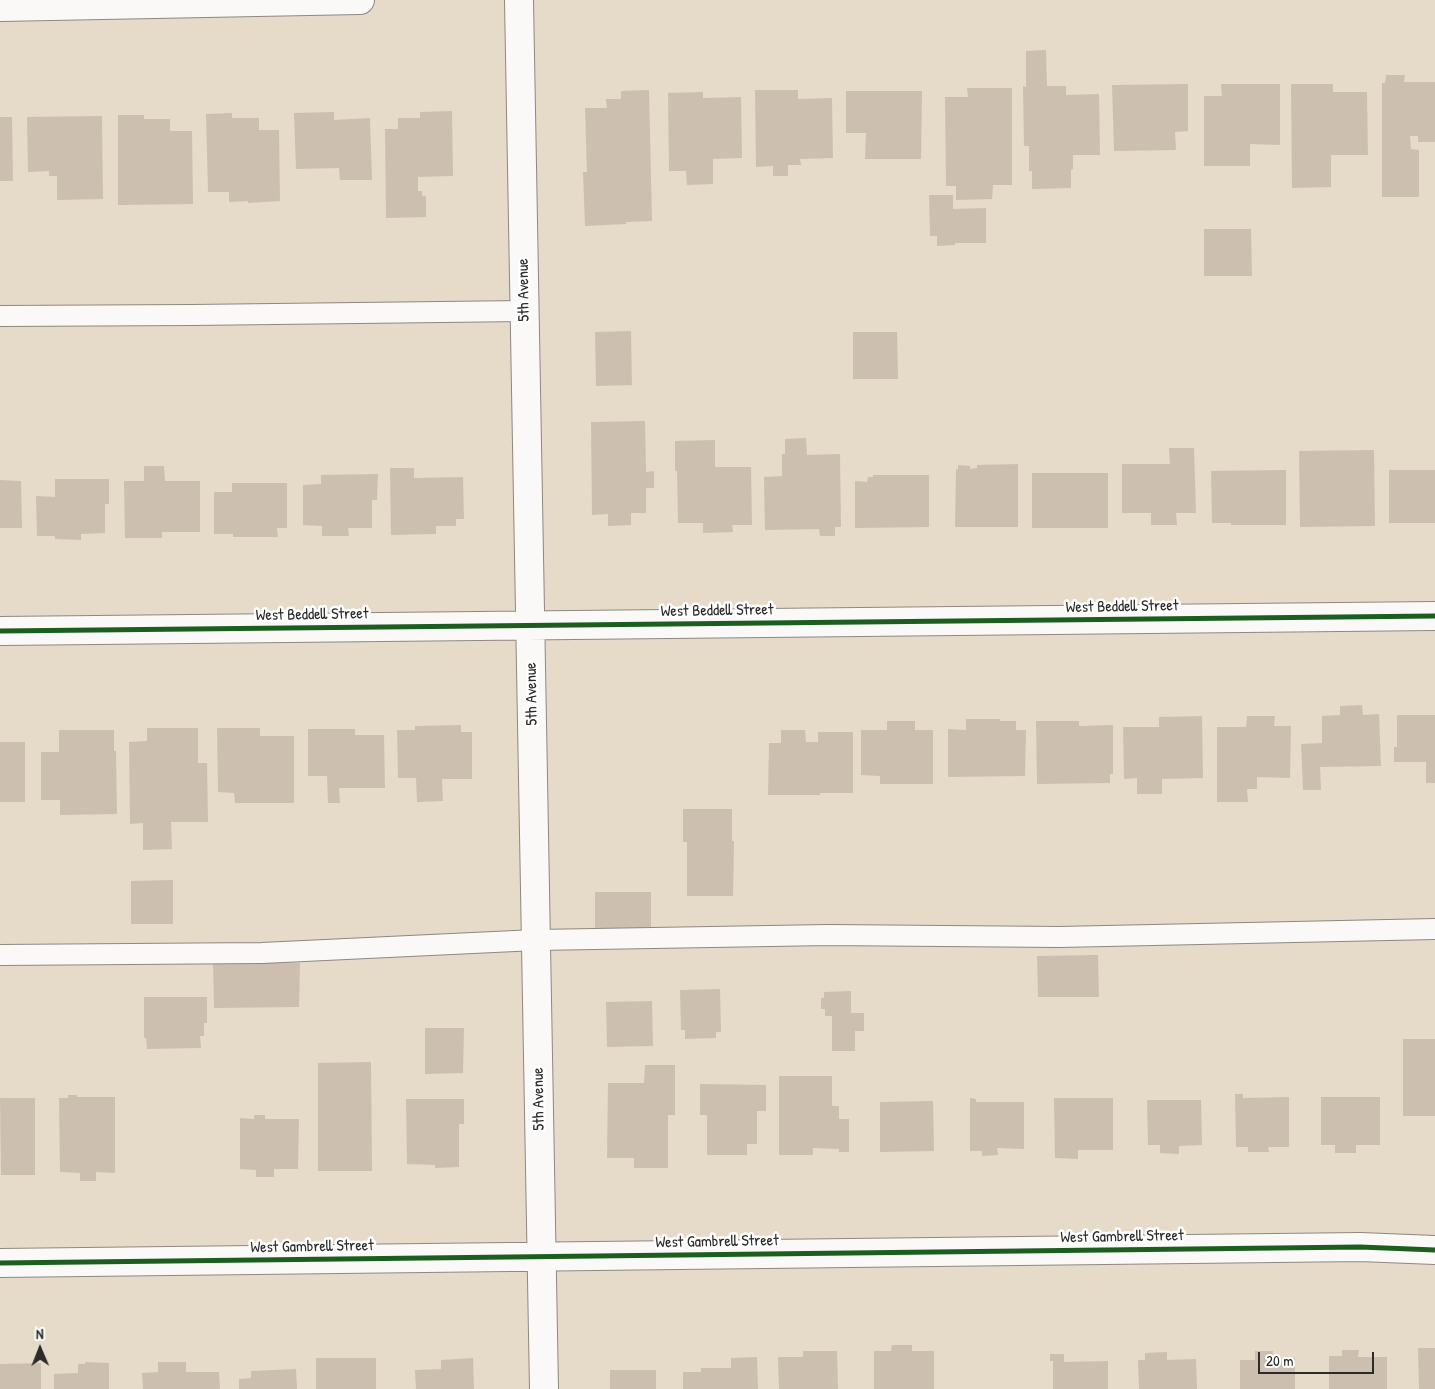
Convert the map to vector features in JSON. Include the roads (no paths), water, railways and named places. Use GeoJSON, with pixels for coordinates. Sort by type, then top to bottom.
{"type":"FeatureCollection","features":[{"type":"Feature","properties":{"kind":"street"},"geometry":{"type":"LineString","coordinates":[[0,7],[360,0]]}},
{"type":"Feature","properties":{"kind":"street","name":"5th Avenue"},"geometry":{"type":"LineString","coordinates":[[519,0],[544,1389]]}},
{"type":"Feature","properties":{"kind":"street","name":"West Beddell Street"},"geometry":{"type":"LineString","coordinates":[[0,631],[1435,616]]}},
{"type":"Feature","properties":{"kind":"street","name":"West Gambrell Street"},"geometry":{"type":"LineString","coordinates":[[0,1263],[1360,1247],[1435,1250]]}},
{"type":"Feature","properties":{"kind":"lane"},"geometry":{"type":"LineString","coordinates":[[0,316],[524,311]]}},
{"type":"Feature","properties":{"kind":"lane"},"geometry":{"type":"LineString","coordinates":[[0,955],[262,953],[536,940],[828,935],[1059,937],[1435,929]]}}]}
